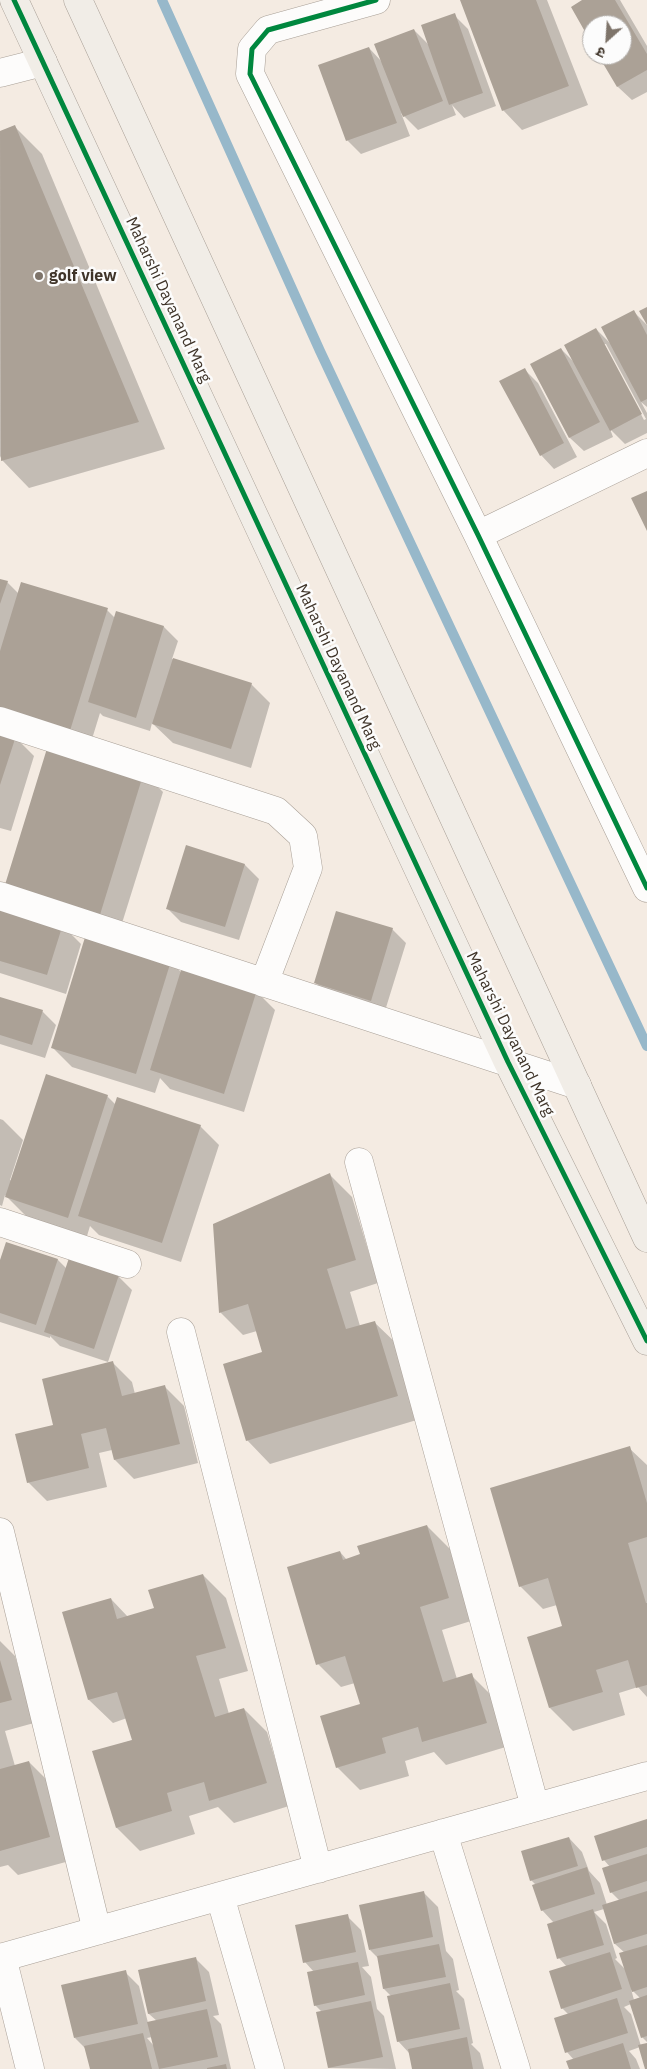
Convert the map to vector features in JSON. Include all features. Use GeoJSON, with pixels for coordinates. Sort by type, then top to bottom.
{"type":"FeatureCollection","features":[{"type":"Feature","properties":{"kind":"street","name":"Maharshi Dayanand Marg"},"geometry":{"type":"LineString","coordinates":[[14,0],[508,1062],[647,1341]]}},
{"type":"Feature","properties":{"kind":"street"},"geometry":{"type":"LineString","coordinates":[[78,0],[647,1238]]}},
{"type":"Feature","properties":{"kind":"street"},"geometry":{"type":"LineString","coordinates":[[376,0],[268,30],[252,49],[250,74],[478,535],[647,888]]}},
{"type":"Feature","properties":{"kind":"street"},"geometry":{"type":"LineString","coordinates":[[0,73],[43,62]]}},
{"type":"Feature","properties":{"kind":"street"},"geometry":{"type":"LineString","coordinates":[[478,535],[647,453]]}},
{"type":"Feature","properties":{"kind":"street"},"geometry":{"type":"LineString","coordinates":[[0,721],[276,811],[303,836],[308,868],[264,983]]}},
{"type":"Feature","properties":{"kind":"street"},"geometry":{"type":"LineString","coordinates":[[0,896],[577,1085]]}},
{"type":"Feature","properties":{"kind":"street"},"geometry":{"type":"LineString","coordinates":[[359,1162],[535,1807]]}},
{"type":"Feature","properties":{"kind":"street"},"geometry":{"type":"LineString","coordinates":[[0,1222],[127,1264]]}},
{"type":"Feature","properties":{"kind":"street"},"geometry":{"type":"LineString","coordinates":[[181,1332],[318,1869]]}},
{"type":"Feature","properties":{"kind":"street"},"geometry":{"type":"LineString","coordinates":[[0,1532],[97,1931]]}},
{"type":"Feature","properties":{"kind":"street"},"geometry":{"type":"LineString","coordinates":[[30,2069],[1,1958],[647,1776]]}},
{"type":"Feature","properties":{"kind":"street"},"geometry":{"type":"LineString","coordinates":[[444,1833],[516,2069]]}},
{"type":"Feature","properties":{"kind":"street"},"geometry":{"type":"LineString","coordinates":[[220,1896],[270,2069]]}},
{"type":"Feature","properties":{"kind":"building"},"geometry":{"type":"Polygon","coordinates":[[[460,0],[536,0],[569,86],[502,111],[460,0]]]}},
{"type":"Feature","properties":{"kind":"building"},"geometry":{"type":"Polygon","coordinates":[[[582,0],[615,0],[624,15],[582,15],[582,26],[571,7],[582,0]]]}},
{"type":"Feature","properties":{"kind":"building"},"geometry":{"type":"Polygon","coordinates":[[[455,13],[483,93],[449,105],[421,25],[455,13]]]}},
{"type":"Feature","properties":{"kind":"building"},"geometry":{"type":"Polygon","coordinates":[[[414,29],[443,101],[403,117],[374,44],[414,29]]]}},
{"type":"Feature","properties":{"kind":"building"},"geometry":{"type":"Polygon","coordinates":[[[632,29],[647,54],[647,70],[617,87],[604,65],[632,65],[632,29]]]}},
{"type":"Feature","properties":{"kind":"building"},"geometry":{"type":"Polygon","coordinates":[[[369,47],[397,123],[346,141],[318,65],[369,47]]]}},
{"type":"Feature","properties":{"kind":"building","name":"golf view"},"geometry":{"type":"Polygon","coordinates":[[[15,125],[139,422],[1,461],[0,131],[15,125]]]}},
{"type":"Feature","properties":{"kind":"building"},"geometry":{"type":"Polygon","coordinates":[[[647,307],[647,325],[639,311],[647,307]]]}},
{"type":"Feature","properties":{"kind":"building"},"geometry":{"type":"Polygon","coordinates":[[[634,310],[647,335],[647,399],[641,402],[601,327],[634,310]]]}},
{"type":"Feature","properties":{"kind":"building"},"geometry":{"type":"Polygon","coordinates":[[[596,328],[642,414],[610,431],[564,345],[596,328]]]}},
{"type":"Feature","properties":{"kind":"building"},"geometry":{"type":"Polygon","coordinates":[[[561,348],[600,422],[569,438],[530,364],[561,348]]]}},
{"type":"Feature","properties":{"kind":"building"},"geometry":{"type":"Polygon","coordinates":[[[525,368],[564,443],[540,456],[499,381],[525,368]]]}},
{"type":"Feature","properties":{"kind":"building"},"geometry":{"type":"Polygon","coordinates":[[[647,491],[647,531],[631,498],[647,491]]]}},
{"type":"Feature","properties":{"kind":"building"},"geometry":{"type":"Polygon","coordinates":[[[0,579],[8,581],[0,604],[0,579]]]}},
{"type":"Feature","properties":{"kind":"building"},"geometry":{"type":"Polygon","coordinates":[[[21,582],[108,608],[69,734],[0,712],[0,651],[21,582]]]}},
{"type":"Feature","properties":{"kind":"building"},"geometry":{"type":"Polygon","coordinates":[[[116,611],[164,626],[136,718],[88,702],[116,611]]]}},
{"type":"Feature","properties":{"kind":"building"},"geometry":{"type":"Polygon","coordinates":[[[173,658],[252,683],[231,749],[152,724],[173,658]]]}},
{"type":"Feature","properties":{"kind":"building"},"geometry":{"type":"Polygon","coordinates":[[[0,731],[16,736],[0,785],[0,731]]]}},
{"type":"Feature","properties":{"kind":"building"},"geometry":{"type":"Polygon","coordinates":[[[49,742],[144,772],[99,918],[4,888],[49,742]]]}},
{"type":"Feature","properties":{"kind":"building"},"geometry":{"type":"Polygon","coordinates":[[[186,845],[245,864],[225,927],[166,909],[186,845]]]}},
{"type":"Feature","properties":{"kind":"building"},"geometry":{"type":"Polygon","coordinates":[[[0,904],[63,924],[47,975],[0,961],[0,904]]]}},
{"type":"Feature","properties":{"kind":"building"},"geometry":{"type":"Polygon","coordinates":[[[336,911],[393,928],[371,1001],[314,983],[336,911]]]}},
{"type":"Feature","properties":{"kind":"building"},"geometry":{"type":"Polygon","coordinates":[[[86,934],[171,961],[136,1074],[51,1048],[86,934]]]}},
{"type":"Feature","properties":{"kind":"building"},"geometry":{"type":"Polygon","coordinates":[[[182,967],[257,990],[224,1094],[150,1070],[182,967]]]}},
{"type":"Feature","properties":{"kind":"building"},"geometry":{"type":"Polygon","coordinates":[[[0,997],[43,1010],[32,1045],[0,1035],[0,997]]]}},
{"type":"Feature","properties":{"kind":"building"},"geometry":{"type":"Polygon","coordinates":[[[46,1074],[108,1095],[68,1218],[5,1197],[46,1074]]]}},
{"type":"Feature","properties":{"kind":"building"},"geometry":{"type":"Polygon","coordinates":[[[117,1097],[201,1125],[162,1243],[78,1216],[117,1097]]]}},
{"type":"Feature","properties":{"kind":"building"},"geometry":{"type":"Polygon","coordinates":[[[330,1173],[356,1260],[327,1269],[346,1329],[375,1321],[398,1396],[246,1441],[223,1364],[262,1352],[248,1304],[219,1313],[213,1224],[330,1173]]]}},
{"type":"Feature","properties":{"kind":"building"},"geometry":{"type":"Polygon","coordinates":[[[6,1242],[58,1259],[36,1325],[0,1313],[0,1260],[6,1242]]]}},
{"type":"Feature","properties":{"kind":"building"},"geometry":{"type":"Polygon","coordinates":[[[69,1258],[119,1275],[94,1349],[44,1332],[69,1258]]]}},
{"type":"Feature","properties":{"kind":"building"},"geometry":{"type":"Polygon","coordinates":[[[113,1361],[122,1396],[165,1385],[180,1444],[114,1460],[106,1428],[81,1434],[89,1468],[27,1483],[15,1434],[53,1425],[42,1379],[113,1361]]]}},
{"type":"Feature","properties":{"kind":"building"},"geometry":{"type":"Polygon","coordinates":[[[630,1446],[647,1503],[647,1537],[628,1543],[647,1603],[647,1685],[636,1688],[628,1660],[596,1670],[603,1692],[549,1708],[527,1637],[562,1626],[548,1578],[519,1587],[490,1488],[630,1446]]]}},
{"type":"Feature","properties":{"kind":"building"},"geometry":{"type":"Polygon","coordinates":[[[427,1525],[449,1598],[420,1607],[443,1682],[472,1673],[487,1723],[422,1742],[418,1727],[382,1738],[386,1753],[336,1768],[320,1716],[360,1704],[345,1656],[316,1665],[287,1567],[340,1551],[343,1560],[360,1554],[357,1546],[427,1525]]]}},
{"type":"Feature","properties":{"kind":"building"},"geometry":{"type":"Polygon","coordinates":[[[203,1574],[226,1648],[196,1656],[215,1717],[244,1708],[267,1783],[209,1801],[204,1782],[167,1793],[172,1811],[116,1828],[92,1751],[132,1740],[117,1692],[88,1700],[62,1612],[111,1598],[117,1619],[154,1608],[148,1590],[203,1574]]]}},
{"type":"Feature","properties":{"kind":"building"},"geometry":{"type":"Polygon","coordinates":[[[0,1660],[12,1700],[0,1703],[0,1660]]]}},
{"type":"Feature","properties":{"kind":"building"},"geometry":{"type":"Polygon","coordinates":[[[29,1761],[50,1837],[0,1851],[0,1769],[29,1761]]]}},
{"type":"Feature","properties":{"kind":"building"},"geometry":{"type":"Polygon","coordinates":[[[647,1819],[647,1847],[602,1861],[594,1836],[647,1819]]]}},
{"type":"Feature","properties":{"kind":"building"},"geometry":{"type":"Polygon","coordinates":[[[569,1837],[578,1866],[530,1881],[521,1851],[569,1837]]]}},
{"type":"Feature","properties":{"kind":"building"},"geometry":{"type":"Polygon","coordinates":[[[647,1854],[647,1881],[610,1893],[602,1868],[647,1854]]]}},
{"type":"Feature","properties":{"kind":"building"},"geometry":{"type":"Polygon","coordinates":[[[587,1867],[595,1894],[541,1911],[532,1885],[587,1867]]]}},
{"type":"Feature","properties":{"kind":"building"},"geometry":{"type":"Polygon","coordinates":[[[424,1891],[433,1937],[369,1950],[359,1905],[424,1891]]]}},
{"type":"Feature","properties":{"kind":"building"},"geometry":{"type":"Polygon","coordinates":[[[647,1891],[647,1934],[614,1944],[602,1905],[647,1891]]]}},
{"type":"Feature","properties":{"kind":"building"},"geometry":{"type":"Polygon","coordinates":[[[593,1909],[604,1945],[557,1959],[547,1924],[593,1909]]]}},
{"type":"Feature","properties":{"kind":"building"},"geometry":{"type":"Polygon","coordinates":[[[348,1914],[356,1952],[303,1963],[295,1925],[348,1914]]]}},
{"type":"Feature","properties":{"kind":"building"},"geometry":{"type":"Polygon","coordinates":[[[439,1944],[446,1977],[383,1989],[377,1956],[439,1944]]]}},
{"type":"Feature","properties":{"kind":"building"},"geometry":{"type":"Polygon","coordinates":[[[647,1945],[647,1987],[632,1992],[619,1953],[647,1945]]]}},
{"type":"Feature","properties":{"kind":"building"},"geometry":{"type":"Polygon","coordinates":[[[610,1952],[622,1989],[561,2009],[549,1971],[610,1952]]]}},
{"type":"Feature","properties":{"kind":"building"},"geometry":{"type":"Polygon","coordinates":[[[196,1957],[206,2001],[148,2014],[138,1970],[196,1957]]]}},
{"type":"Feature","properties":{"kind":"building"},"geometry":{"type":"Polygon","coordinates":[[[358,1962],[365,1995],[314,2006],[307,1972],[358,1962]]]}},
{"type":"Feature","properties":{"kind":"building"},"geometry":{"type":"Polygon","coordinates":[[[126,1970],[138,2024],[74,2038],[61,1985],[126,1970]]]}},
{"type":"Feature","properties":{"kind":"building"},"geometry":{"type":"Polygon","coordinates":[[[450,1983],[460,2029],[397,2042],[387,1996],[450,1983]]]}},
{"type":"Feature","properties":{"kind":"building"},"geometry":{"type":"Polygon","coordinates":[[[647,1995],[647,2036],[641,2038],[629,2001],[647,1995]]]}},
{"type":"Feature","properties":{"kind":"building"},"geometry":{"type":"Polygon","coordinates":[[[617,1998],[628,2033],[565,2053],[554,2018],[617,1998]]]}},
{"type":"Feature","properties":{"kind":"building"},"geometry":{"type":"Polygon","coordinates":[[[371,2001],[383,2057],[328,2068],[316,2012],[371,2001]]]}},
{"type":"Feature","properties":{"kind":"building"},"geometry":{"type":"Polygon","coordinates":[[[207,2009],[218,2057],[159,2069],[147,2022],[207,2009]]]}},
{"type":"Feature","properties":{"kind":"building"},"geometry":{"type":"Polygon","coordinates":[[[143,2033],[152,2069],[90,2069],[84,2046],[143,2033]]]}},
{"type":"Feature","properties":{"kind":"building"},"geometry":{"type":"Polygon","coordinates":[[[467,2037],[473,2069],[412,2069],[408,2049],[467,2037]]]}},
{"type":"Feature","properties":{"kind":"building"},"geometry":{"type":"Polygon","coordinates":[[[623,2043],[631,2069],[569,2069],[566,2061],[623,2043]]]}},
{"type":"Feature","properties":{"kind":"building"},"geometry":{"type":"Polygon","coordinates":[[[647,2043],[647,2069],[645,2069],[638,2045],[647,2043]]]}},
{"type":"Feature","properties":{"kind":"building"},"geometry":{"type":"Polygon","coordinates":[[[226,2064],[227,2069],[207,2069],[207,2068],[226,2064]]]}},
{"type":"Feature","properties":{"kind":"waterway"},"geometry":{"type":"LineString","coordinates":[[162,0],[320,351],[647,1046]]}},
{"type":"Feature","properties":{"kind":"cycle path"},"geometry":{"type":"LineString","coordinates":[[14,0],[508,1062],[647,1341]]}},
{"type":"Feature","properties":{"kind":"cycle path"},"geometry":{"type":"LineString","coordinates":[[376,0],[268,30],[252,49],[250,74],[478,535],[647,888]]}},
{"type":"Feature","properties":{"kind":"place","name":"golf view"},"geometry":{"type":"Point","coordinates":[39,276]}}]}
